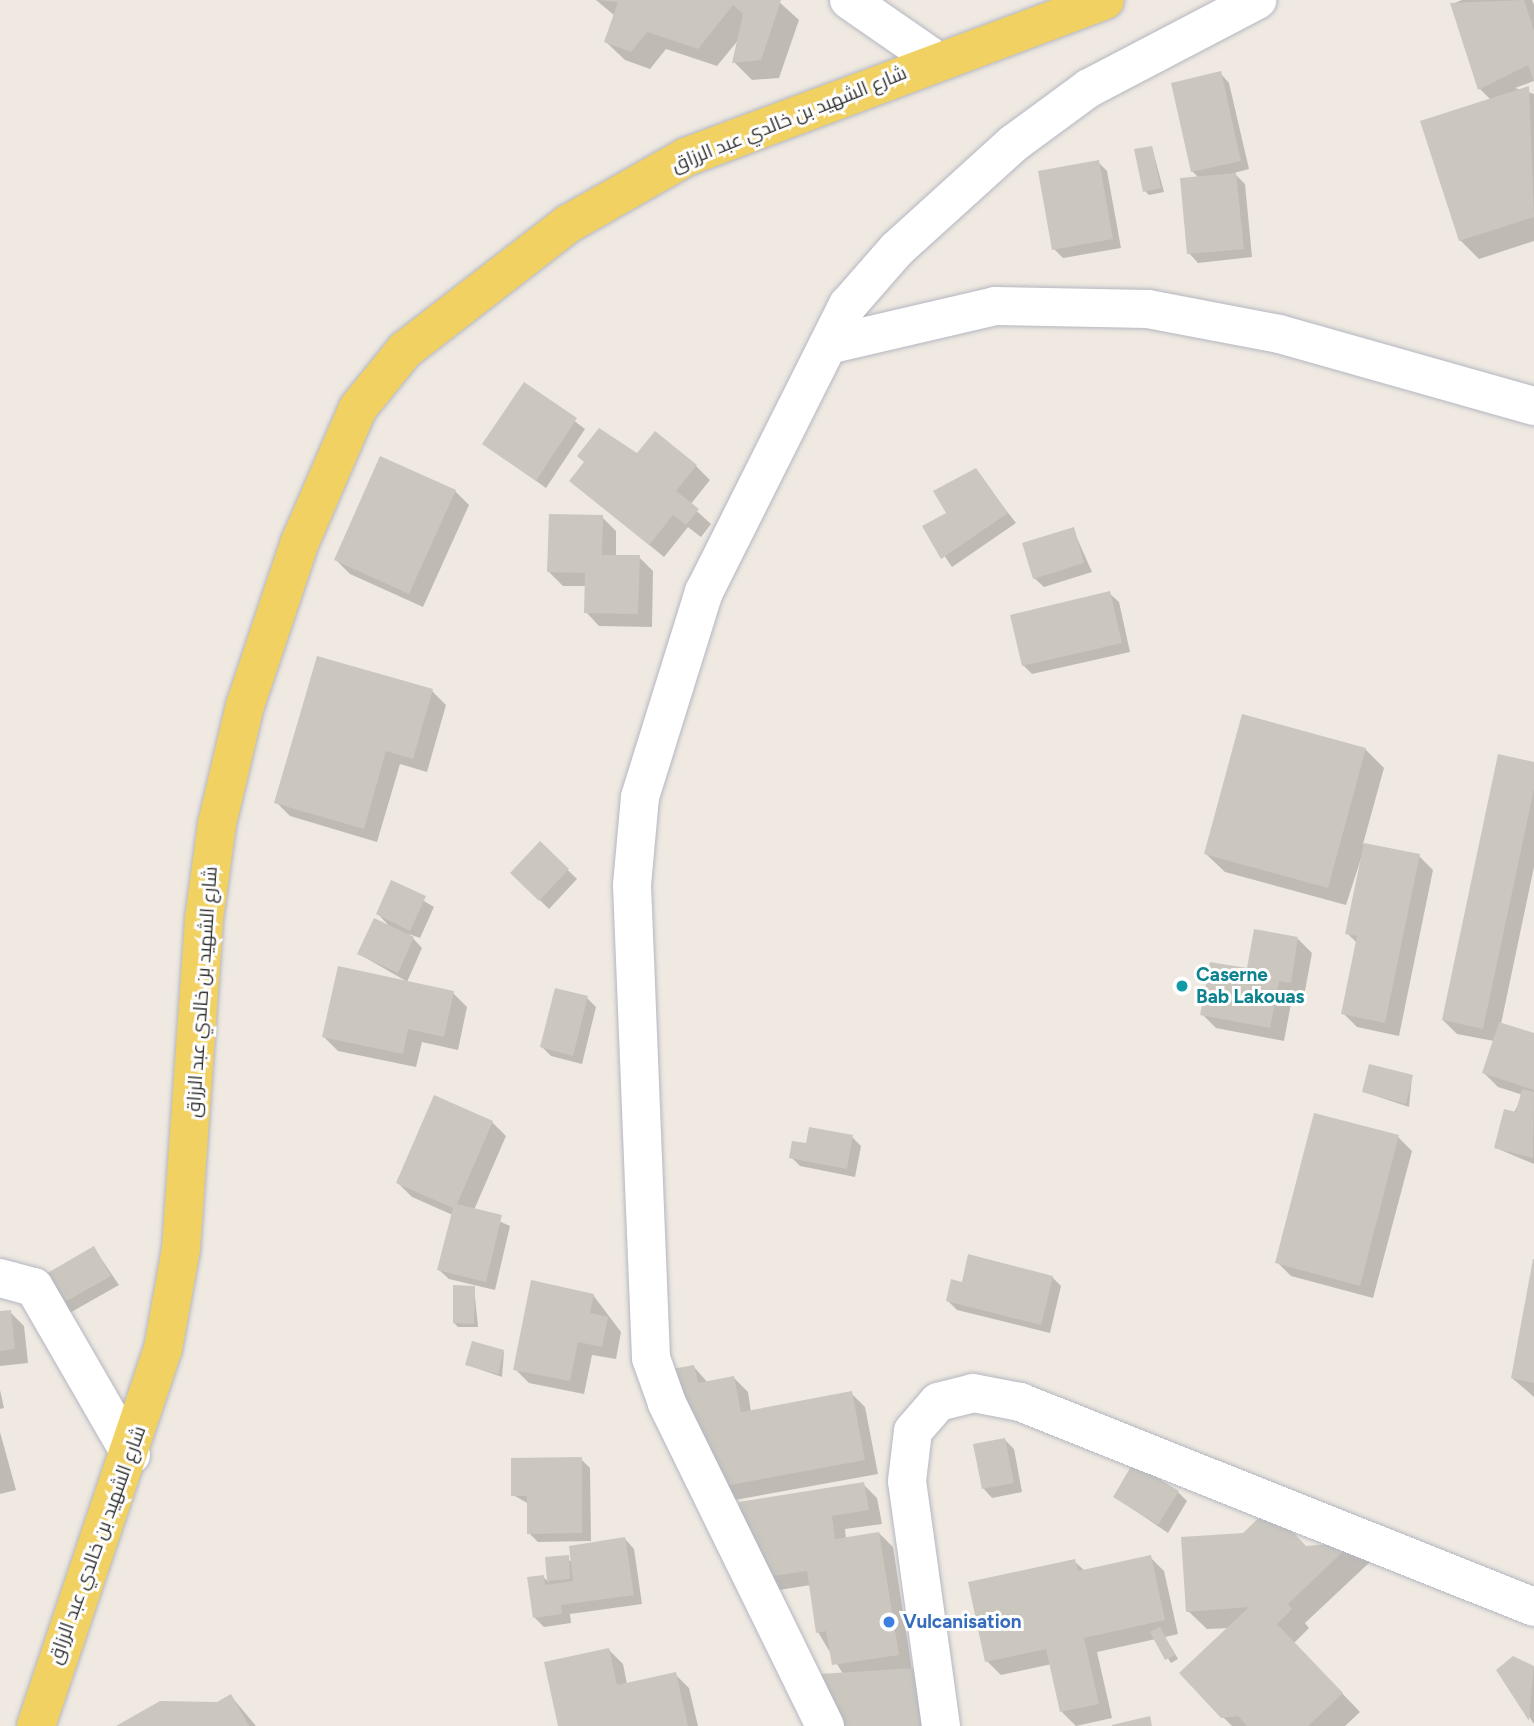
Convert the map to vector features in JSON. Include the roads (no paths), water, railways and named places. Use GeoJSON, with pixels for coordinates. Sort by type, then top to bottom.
{"type":"FeatureCollection","features":[{"type":"Feature","properties":{"kind":"main road","name":"شارع الشهيد بن خالدي عبد الرزاق"},"geometry":{"type":"LineString","coordinates":[[36,1726],[68,1618],[131,1455],[163,1349],[181,1250],[217,824],[245,706],[296,555],[358,408],[405,350],[568,224],[686,157],[1105,0]]}},
{"type":"Feature","properties":{"kind":"street"},"geometry":{"type":"LineString","coordinates":[[849,0],[937,61]]}},
{"type":"Feature","properties":{"kind":"street"},"geometry":{"type":"LineString","coordinates":[[825,1726],[667,1403],[651,1357],[632,885],[643,784],[704,592],[848,305],[897,249],[1014,143],[1089,88],[1256,0]]}},
{"type":"Feature","properties":{"kind":"street"},"geometry":{"type":"LineString","coordinates":[[828,345],[995,306],[1148,309],[1279,334],[1534,406]]}},
{"type":"Feature","properties":{"kind":"street"},"geometry":{"type":"LineString","coordinates":[[0,1278],[34,1286],[131,1455]]}},
{"type":"Feature","properties":{"kind":"street"},"geometry":{"type":"LineString","coordinates":[[942,1726],[907,1481],[913,1432],[938,1402],[973,1393],[1020,1402],[1534,1607]]}},
{"type":"Feature","properties":{"kind":"place","name":"Caserne Bab Lakouas"},"geometry":{"type":"Point","coordinates":[1182,986]}},
{"type":"Feature","properties":{"kind":"place","name":"Vulcanisation"},"geometry":{"type":"Point","coordinates":[889,1622]}}]}
